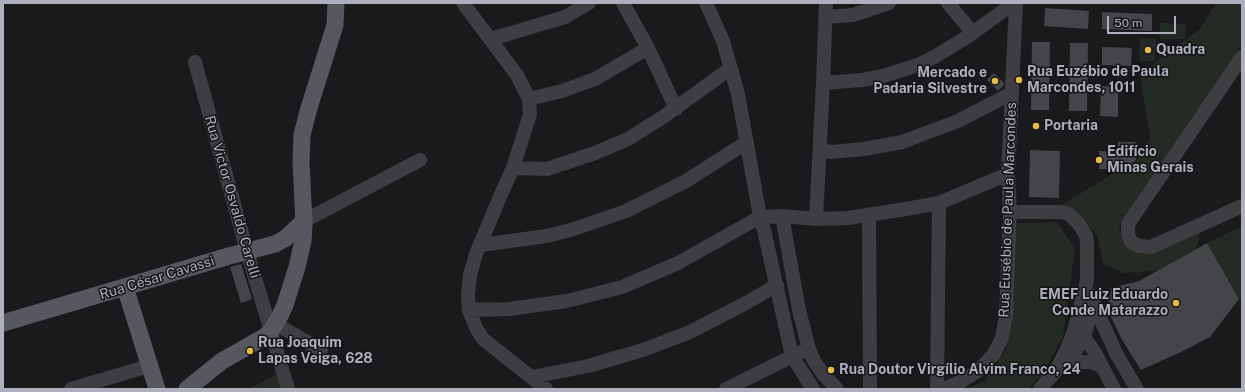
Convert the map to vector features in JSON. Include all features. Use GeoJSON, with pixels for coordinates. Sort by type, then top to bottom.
{"type":"FeatureCollection","features":[{"type":"Feature","properties":{"kind":"main road"},"geometry":{"type":"LineString","coordinates":[[187,389],[222,361],[266,336],[274,327],[285,305],[303,242],[302,135],[335,25],[336,3]]}},
{"type":"Feature","properties":{"kind":"main road","name":"Rua César Cavassi"},"geometry":{"type":"LineString","coordinates":[[3,323],[275,244],[286,238],[304,221]]}},
{"type":"Feature","properties":{"kind":"main road"},"geometry":{"type":"LineString","coordinates":[[275,244],[282,245],[286,248],[297,267]]}},
{"type":"Feature","properties":{"kind":"main road"},"geometry":{"type":"LineString","coordinates":[[125,287],[157,389]]}},
{"type":"Feature","properties":{"kind":"street"},"geometry":{"type":"LineString","coordinates":[[464,3],[517,75],[529,99],[530,114],[514,168],[502,192],[480,245],[470,275],[468,295],[469,310],[476,328],[483,339],[546,389]]}},
{"type":"Feature","properties":{"kind":"street"},"geometry":{"type":"LineString","coordinates":[[491,39],[565,17],[589,3]]}},
{"type":"Feature","properties":{"kind":"street"},"geometry":{"type":"LineString","coordinates":[[623,3],[648,48],[676,109]]}},
{"type":"Feature","properties":{"kind":"street"},"geometry":{"type":"LineString","coordinates":[[706,3],[723,40],[738,94],[760,217],[777,285],[792,356],[813,389]]}},
{"type":"Feature","properties":{"kind":"street"},"geometry":{"type":"LineString","coordinates":[[816,219],[826,10],[852,15],[889,3]]}},
{"type":"Feature","properties":{"kind":"street"},"geometry":{"type":"LineString","coordinates":[[948,3],[972,32]]}},
{"type":"Feature","properties":{"kind":"street"},"geometry":{"type":"LineString","coordinates":[[823,83],[862,80],[904,70],[936,56],[1015,3]]}},
{"type":"Feature","properties":{"kind":"street","name":"Rua Eusébio de Paula Marcondes"},"geometry":{"type":"LineString","coordinates":[[944,389],[960,382],[979,370],[994,354],[1002,338],[1006,316],[1010,212],[1008,174],[1015,3]]}},
{"type":"Feature","properties":{"kind":"street"},"geometry":{"type":"LineString","coordinates":[[529,99],[562,91],[595,79],[648,48]]}},
{"type":"Feature","properties":{"kind":"street","name":"Rua Victor Osvaldo Carelli"},"geometry":{"type":"LineString","coordinates":[[195,62],[247,251],[274,327],[274,343],[288,389]]}},
{"type":"Feature","properties":{"kind":"street"},"geometry":{"type":"LineString","coordinates":[[1240,64],[1128,224],[1128,234],[1131,242],[1139,246],[1151,247],[1242,206]]}},
{"type":"Feature","properties":{"kind":"street"},"geometry":{"type":"LineString","coordinates":[[514,168],[547,169],[595,153],[628,139],[676,109],[695,93],[731,68]]}},
{"type":"Feature","properties":{"kind":"street"},"geometry":{"type":"LineString","coordinates":[[820,150],[831,152],[864,149],[902,142],[958,121],[1012,93]]}},
{"type":"Feature","properties":{"kind":"street"},"geometry":{"type":"LineString","coordinates":[[480,245],[547,236],[574,229],[626,211],[686,181],[747,142]]}},
{"type":"Feature","properties":{"kind":"street"},"geometry":{"type":"LineString","coordinates":[[304,221],[420,160]]}},
{"type":"Feature","properties":{"kind":"street"},"geometry":{"type":"LineString","coordinates":[[469,310],[516,308],[567,301],[622,287],[678,263],[760,217],[782,216],[816,219],[870,215],[939,203],[1008,174]]}},
{"type":"Feature","properties":{"kind":"street"},"geometry":{"type":"LineString","coordinates":[[937,389],[939,203]]}},
{"type":"Feature","properties":{"kind":"street"},"geometry":{"type":"LineString","coordinates":[[1010,212],[1060,212],[1069,214],[1075,219],[1086,236],[1087,241],[1089,288],[1079,334],[1069,362],[1055,372],[1040,389]]}},
{"type":"Feature","properties":{"kind":"street"},"geometry":{"type":"LineString","coordinates":[[870,215],[870,389]]}},
{"type":"Feature","properties":{"kind":"street"},"geometry":{"type":"LineString","coordinates":[[782,216],[809,349],[814,361],[837,389]]}},
{"type":"Feature","properties":{"kind":"street"},"geometry":{"type":"LineString","coordinates":[[532,377],[588,366],[643,350],[690,332],[777,285]]}},
{"type":"Feature","properties":{"kind":"street"},"geometry":{"type":"LineString","coordinates":[[1089,288],[1100,318],[1117,355],[1137,389]]}},
{"type":"Feature","properties":{"kind":"street"},"geometry":{"type":"LineString","coordinates":[[1083,320],[1117,355]]}},
{"type":"Feature","properties":{"kind":"street"},"geometry":{"type":"LineString","coordinates":[[274,327],[321,350]]}},
{"type":"Feature","properties":{"kind":"street"},"geometry":{"type":"LineString","coordinates":[[1079,334],[1094,351],[1114,389]]}},
{"type":"Feature","properties":{"kind":"street"},"geometry":{"type":"LineString","coordinates":[[1055,372],[1066,351],[1079,334]]}},
{"type":"Feature","properties":{"kind":"street"},"geometry":{"type":"LineString","coordinates":[[726,389],[809,349]]}},
{"type":"Feature","properties":{"kind":"street"},"geometry":{"type":"LineString","coordinates":[[1069,362],[1092,362],[1101,366]]}},
{"type":"Feature","properties":{"kind":"street"},"geometry":{"type":"LineString","coordinates":[[72,389],[149,366]]}},
{"type":"Feature","properties":{"kind":"shaded area"},"geometry":{"type":"Polygon","coordinates":[[[1216,3],[1242,3],[1242,45],[1119,225],[1123,241],[1130,249],[1145,254],[1199,231],[1199,239],[1195,249],[1156,271],[1123,273],[1103,263],[1097,235],[1075,213],[1061,205],[1136,160],[1150,138],[1140,74],[1200,29],[1216,3]]]}},
{"type":"Feature","properties":{"kind":"shaded area"},"geometry":{"type":"Polygon","coordinates":[[[1160,23],[1185,24],[1185,39],[1160,39],[1160,23]]]}},
{"type":"Feature","properties":{"kind":"shaded area","name":"Quadra"},"geometry":{"type":"Polygon","coordinates":[[[1140,38],[1156,39],[1155,61],[1140,61],[1140,38]]]}},
{"type":"Feature","properties":{"kind":"shaded area"},"geometry":{"type":"Polygon","coordinates":[[[1057,222],[1075,248],[1063,336],[1043,374],[1028,389],[966,389],[984,381],[1006,350],[1012,326],[1017,223],[1057,222]]]}},
{"type":"Feature","properties":{"kind":"shaded area"},"geometry":{"type":"Polygon","coordinates":[[[1242,226],[1242,298],[1239,299],[1207,243],[1242,226]]]}},
{"type":"Feature","properties":{"kind":"shaded area"},"geometry":{"type":"Polygon","coordinates":[[[278,374],[282,389],[248,389],[278,374]]]}},
{"type":"Feature","properties":{"kind":"building"},"geometry":{"type":"Polygon","coordinates":[[[1045,8],[1089,11],[1088,29],[1044,26],[1045,8]]]}},
{"type":"Feature","properties":{"kind":"building"},"geometry":{"type":"Polygon","coordinates":[[[1102,12],[1152,14],[1152,31],[1102,29],[1102,12]]]}},
{"type":"Feature","properties":{"kind":"building"},"geometry":{"type":"Polygon","coordinates":[[[1032,42],[1050,42],[1049,110],[1031,110],[1032,42]]]}},
{"type":"Feature","properties":{"kind":"building"},"geometry":{"type":"Polygon","coordinates":[[[1070,43],[1088,43],[1087,111],[1069,111],[1070,43]]]}},
{"type":"Feature","properties":{"kind":"building"},"geometry":{"type":"Polygon","coordinates":[[[1102,47],[1132,48],[1131,66],[1102,65],[1102,47]]]}},
{"type":"Feature","properties":{"kind":"building","name":"Mercado e Padaria Silvestre"},"geometry":{"type":"Polygon","coordinates":[[[994,73],[1004,83],[998,91],[987,80],[994,73]]]}},
{"type":"Feature","properties":{"kind":"building"},"geometry":{"type":"Polygon","coordinates":[[[1101,86],[1118,87],[1118,117],[1100,116],[1101,86]]]}},
{"type":"Feature","properties":{"kind":"building"},"geometry":{"type":"Polygon","coordinates":[[[1118,142],[1136,142],[1136,160],[1120,170],[1099,169],[1099,151],[1118,152],[1118,142]]]}},
{"type":"Feature","properties":{"kind":"building"},"geometry":{"type":"Polygon","coordinates":[[[1030,150],[1060,151],[1059,198],[1029,197],[1030,150]]]}},
{"type":"Feature","properties":{"kind":"building","name":"EMEF Luiz Eduardo Conde Matarazzo"},"geometry":{"type":"Polygon","coordinates":[[[1207,243],[1239,299],[1210,337],[1141,370],[1122,340],[1108,311],[1111,288],[1139,281],[1207,243]]]}},
{"type":"Feature","properties":{"kind":"building"},"geometry":{"type":"Polygon","coordinates":[[[241,264],[252,299],[241,303],[230,267],[241,264]]]}},
{"type":"Feature","properties":{"kind":"place","name":"Quadra"},"geometry":{"type":"Point","coordinates":[1148,50]}},
{"type":"Feature","properties":{"kind":"place","name":"Rua Euzébio de Paula Marcondes, 1011"},"geometry":{"type":"Point","coordinates":[1019,80]}},
{"type":"Feature","properties":{"kind":"place","name":"Mercado e Padaria Silvestre"},"geometry":{"type":"Point","coordinates":[995,81]}},
{"type":"Feature","properties":{"kind":"place","name":"Portaria"},"geometry":{"type":"Point","coordinates":[1036,126]}},
{"type":"Feature","properties":{"kind":"place","name":"Edifício Minas Gerais"},"geometry":{"type":"Point","coordinates":[1099,160]}},
{"type":"Feature","properties":{"kind":"place","name":"EMEF Luiz Eduardo Conde Matarazzo"},"geometry":{"type":"Point","coordinates":[1176,303]}},
{"type":"Feature","properties":{"kind":"place","name":"Rua Joaquim Lapas Veiga, 628"},"geometry":{"type":"Point","coordinates":[250,351]}},
{"type":"Feature","properties":{"kind":"place","name":"Rua Doutor Virgílio Alvim Franco, 24"},"geometry":{"type":"Point","coordinates":[831,370]}}]}
